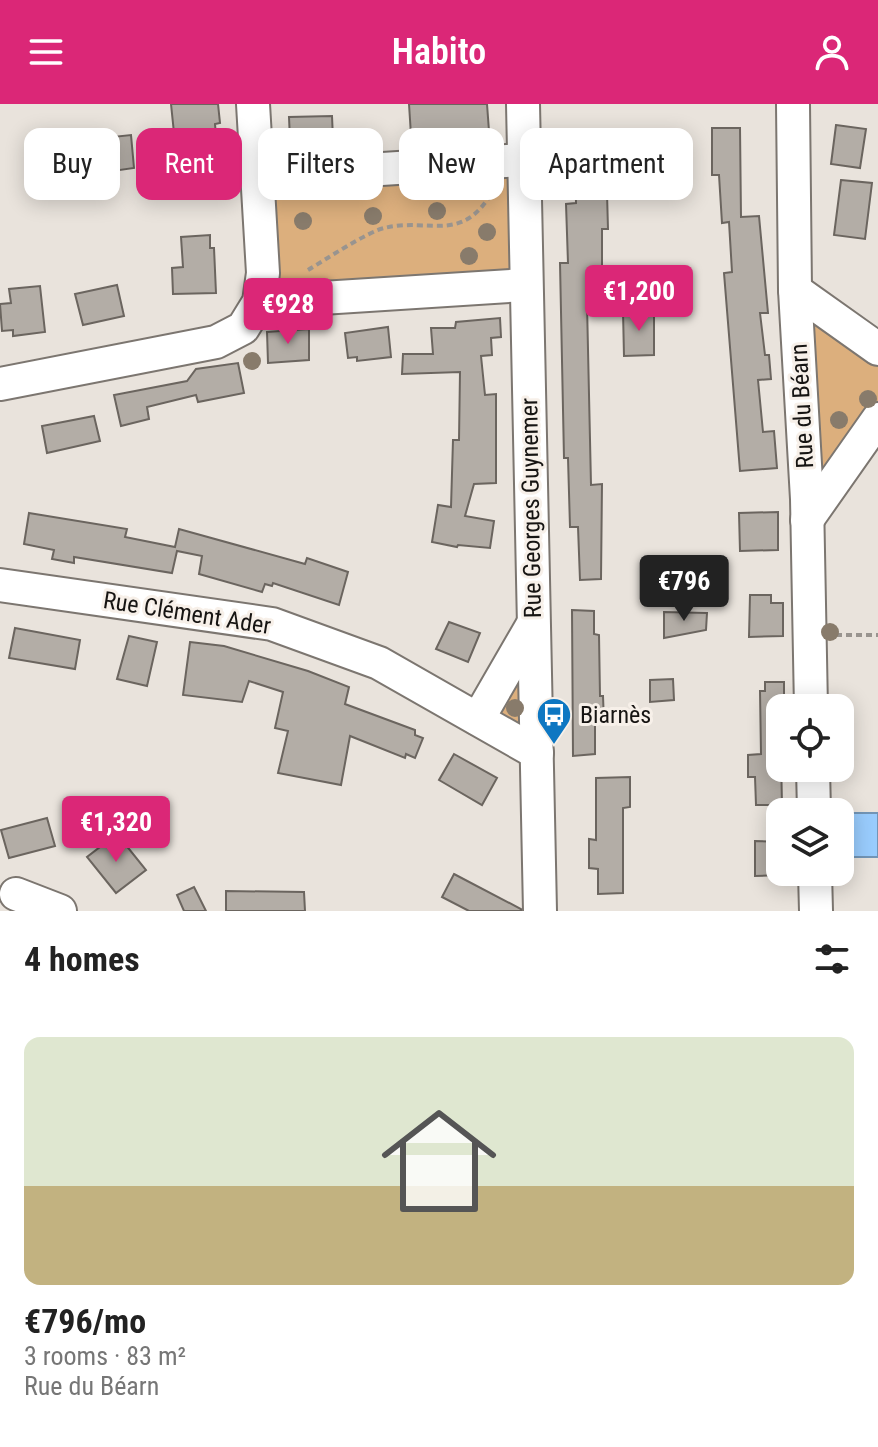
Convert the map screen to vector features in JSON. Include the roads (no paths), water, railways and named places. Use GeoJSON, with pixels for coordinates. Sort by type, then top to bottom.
{"type":"FeatureCollection","features":[{"type":"Feature","properties":{"kind":"street"},"geometry":{"type":"LineString","coordinates":[[253,104],[258,177]]}},
{"type":"Feature","properties":{"kind":"street","name":"Rue Georges Guynemer"},"geometry":{"type":"LineString","coordinates":[[523,104],[514,161],[525,285],[540,911]]}},
{"type":"Feature","properties":{"kind":"street","name":"Rue du Béarn"},"geometry":{"type":"LineString","coordinates":[[793,104],[795,290],[807,520],[811,694]]}},
{"type":"Feature","properties":{"kind":"street"},"geometry":{"type":"LineString","coordinates":[[383,169],[514,161]]}},
{"type":"Feature","properties":{"kind":"street"},"geometry":{"type":"LineString","coordinates":[[0,384],[216,342],[243,328],[259,302],[263,273],[259,200]]}},
{"type":"Feature","properties":{"kind":"street"},"geometry":{"type":"LineString","coordinates":[[259,302],[525,285]]}},
{"type":"Feature","properties":{"kind":"street"},"geometry":{"type":"LineString","coordinates":[[795,290],[878,349]]}},
{"type":"Feature","properties":{"kind":"street"},"geometry":{"type":"LineString","coordinates":[[807,520],[878,419]]}},
{"type":"Feature","properties":{"kind":"street","name":"Rue Clément Ader"},"geometry":{"type":"LineString","coordinates":[[0,585],[272,624],[379,663],[537,753]]}},
{"type":"Feature","properties":{"kind":"street"},"geometry":{"type":"LineString","coordinates":[[478,719],[533,624]]}},
{"type":"Feature","properties":{"kind":"street"},"geometry":{"type":"LineString","coordinates":[[815,886],[816,911]]}},
{"type":"Feature","properties":{"kind":"street"},"geometry":{"type":"LineString","coordinates":[[16,894],[60,911]]}},
{"type":"Feature","properties":{"kind":"water"},"geometry":{"type":"Polygon","coordinates":[[[854,813],[878,813],[878,857],[854,857],[854,813]]]}},
{"type":"Feature","properties":{"kind":"place","name":"Biarnès"},"geometry":{"type":"Point","coordinates":[554,746]}}]}
